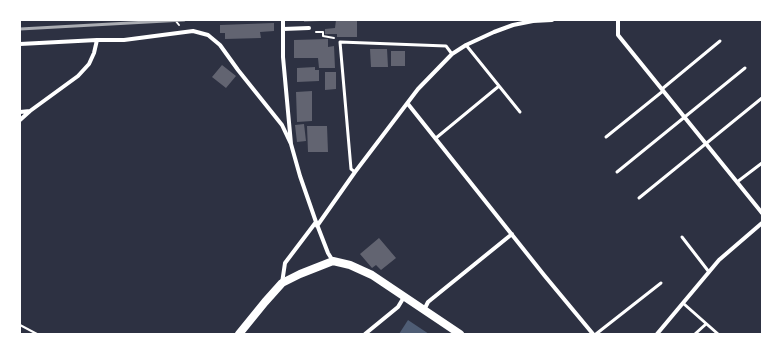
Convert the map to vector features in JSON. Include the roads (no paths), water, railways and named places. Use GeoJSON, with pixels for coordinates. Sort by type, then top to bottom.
{"type":"FeatureCollection","features":[{"type":"Feature","properties":{"kind":"main road"},"geometry":{"type":"LineString","coordinates":[[239,334],[282,283],[300,274],[334,261],[350,265],[372,275],[460,334]]}},
{"type":"Feature","properties":{"kind":"street"},"geometry":{"type":"LineString","coordinates":[[283,20],[283,57],[291,144]]}},
{"type":"Feature","properties":{"kind":"street"},"geometry":{"type":"LineString","coordinates":[[282,283],[285,263],[317,224],[418,89],[431,74],[452,54],[466,45],[494,32],[514,25],[533,21],[552,20]]}},
{"type":"Feature","properties":{"kind":"street"},"geometry":{"type":"LineString","coordinates":[[618,20],[618,35],[762,213]]}},
{"type":"Feature","properties":{"kind":"street"},"geometry":{"type":"LineString","coordinates":[[283,29],[309,28]]}},
{"type":"Feature","properties":{"kind":"street"},"geometry":{"type":"LineString","coordinates":[[20,44],[124,40],[193,31],[208,35],[220,45],[282,125],[291,144],[300,176],[328,253],[334,261]]}},
{"type":"Feature","properties":{"kind":"street"},"geometry":{"type":"LineString","coordinates":[[20,120],[78,76],[89,64],[97,40]]}},
{"type":"Feature","properties":{"kind":"street"},"geometry":{"type":"LineString","coordinates":[[408,104],[512,234],[595,334]]}},
{"type":"Feature","properties":{"kind":"street"},"geometry":{"type":"LineString","coordinates":[[20,112],[30,111]]}},
{"type":"Feature","properties":{"kind":"street"},"geometry":{"type":"LineString","coordinates":[[658,334],[719,260],[762,223]]}},
{"type":"Feature","properties":{"kind":"street"},"geometry":{"type":"LineString","coordinates":[[423,310],[428,302],[512,234]]}},
{"type":"Feature","properties":{"kind":"street"},"geometry":{"type":"LineString","coordinates":[[365,334],[398,307],[404,297]]}},
{"type":"Feature","properties":{"kind":"lane"},"geometry":{"type":"LineString","coordinates":[[606,136],[720,41]]}},
{"type":"Feature","properties":{"kind":"lane"},"geometry":{"type":"LineString","coordinates":[[355,172],[351,169],[340,42],[446,46],[452,54]]}},
{"type":"Feature","properties":{"kind":"lane"},"geometry":{"type":"LineString","coordinates":[[466,45],[520,112]]}},
{"type":"Feature","properties":{"kind":"lane"},"geometry":{"type":"LineString","coordinates":[[617,172],[745,68]]}},
{"type":"Feature","properties":{"kind":"lane"},"geometry":{"type":"LineString","coordinates":[[436,138],[499,86]]}},
{"type":"Feature","properties":{"kind":"lane"},"geometry":{"type":"LineString","coordinates":[[639,198],[762,98]]}},
{"type":"Feature","properties":{"kind":"lane"},"geometry":{"type":"LineString","coordinates":[[737,182],[762,163]]}},
{"type":"Feature","properties":{"kind":"lane"},"geometry":{"type":"LineString","coordinates":[[682,237],[709,272]]}},
{"type":"Feature","properties":{"kind":"lane"},"geometry":{"type":"LineString","coordinates":[[595,334],[661,283]]}},
{"type":"Feature","properties":{"kind":"lane"},"geometry":{"type":"LineString","coordinates":[[684,304],[718,334]]}},
{"type":"Feature","properties":{"kind":"lane"},"geometry":{"type":"LineString","coordinates":[[695,334],[706,324]]}},
{"type":"Feature","properties":{"kind":"water"},"geometry":{"type":"Polygon","coordinates":[[[408,320],[429,334],[399,334],[408,320]]]}},
{"type":"Feature","properties":{"kind":"railway"},"geometry":{"type":"LineString","coordinates":[[20,29],[184,20]]}}]}
